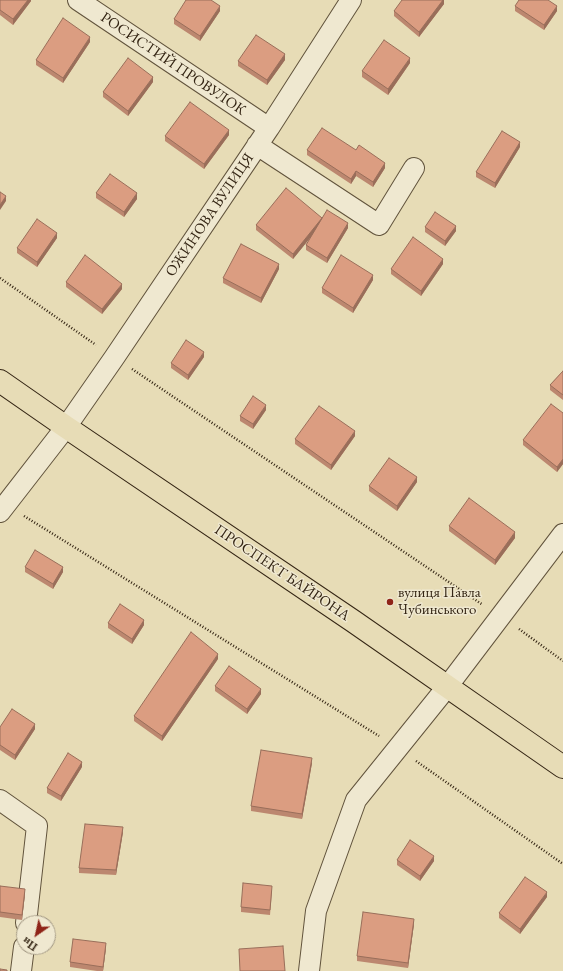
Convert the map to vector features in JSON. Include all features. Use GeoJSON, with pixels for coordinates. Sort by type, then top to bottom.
{"type":"FeatureCollection","features":[{"type":"Feature","properties":{"kind":"main road","name":"ПРОСПЕКТ БАЙРОНА"},"geometry":{"type":"LineString","coordinates":[[0,381],[353,621],[563,767]]}},
{"type":"Feature","properties":{"kind":"street","name":"РОСИСТИЙ ПРОВУЛОК"},"geometry":{"type":"LineString","coordinates":[[78,0],[269,128]]}},
{"type":"Feature","properties":{"kind":"street","name":"ОЖИНОВА ВУЛИЦЯ"},"geometry":{"type":"LineString","coordinates":[[2,508],[66,427],[114,358],[269,128],[351,0]]}},
{"type":"Feature","properties":{"kind":"street"},"geometry":{"type":"LineString","coordinates":[[257,146],[379,225],[414,168]]}},
{"type":"Feature","properties":{"kind":"street"},"geometry":{"type":"LineString","coordinates":[[309,971],[316,911],[356,800],[447,687],[563,534]]}},
{"type":"Feature","properties":{"kind":"street"},"geometry":{"type":"LineString","coordinates":[[0,800],[37,826],[27,915]]}},
{"type":"Feature","properties":{"kind":"street"},"geometry":{"type":"LineString","coordinates":[[21,971],[23,955]]}},
{"type":"Feature","properties":{"kind":"path"},"geometry":{"type":"LineString","coordinates":[[0,278],[114,358],[501,616],[563,662]]}},
{"type":"Feature","properties":{"kind":"path"},"geometry":{"type":"LineString","coordinates":[[2,508],[398,748],[563,864]]}},
{"type":"Feature","properties":{"kind":"building"},"geometry":{"type":"Polygon","coordinates":[[[0,0],[28,0],[13,19],[0,10],[0,0]]]}},
{"type":"Feature","properties":{"kind":"building"},"geometry":{"type":"Polygon","coordinates":[[[186,0],[211,0],[220,6],[200,36],[174,19],[186,0]]]}},
{"type":"Feature","properties":{"kind":"building"},"geometry":{"type":"Polygon","coordinates":[[[402,0],[443,0],[419,32],[394,11],[402,0]]]}},
{"type":"Feature","properties":{"kind":"building"},"geometry":{"type":"Polygon","coordinates":[[[519,0],[548,0],[557,6],[544,25],[515,6],[519,0]]]}},
{"type":"Feature","properties":{"kind":"building"},"geometry":{"type":"Polygon","coordinates":[[[63,18],[90,37],[63,78],[36,60],[63,18]]]}},
{"type":"Feature","properties":{"kind":"building"},"geometry":{"type":"Polygon","coordinates":[[[256,35],[285,54],[267,80],[238,61],[256,35]]]}},
{"type":"Feature","properties":{"kind":"building"},"geometry":{"type":"Polygon","coordinates":[[[384,40],[410,58],[388,89],[362,71],[384,40]]]}},
{"type":"Feature","properties":{"kind":"building"},"geometry":{"type":"Polygon","coordinates":[[[128,58],[153,77],[128,111],[103,92],[128,58]]]}},
{"type":"Feature","properties":{"kind":"building"},"geometry":{"type":"Polygon","coordinates":[[[190,102],[229,130],[204,164],[165,136],[190,102]]]}},
{"type":"Feature","properties":{"kind":"building"},"geometry":{"type":"Polygon","coordinates":[[[322,128],[356,150],[359,145],[385,163],[373,182],[356,171],[351,179],[307,150],[322,128]]]}},
{"type":"Feature","properties":{"kind":"building"},"geometry":{"type":"Polygon","coordinates":[[[502,131],[520,142],[495,183],[476,172],[502,131]]]}},
{"type":"Feature","properties":{"kind":"building"},"geometry":{"type":"Polygon","coordinates":[[[110,174],[137,193],[124,212],[96,193],[110,174]]]}},
{"type":"Feature","properties":{"kind":"building"},"geometry":{"type":"Polygon","coordinates":[[[286,188],[322,218],[293,254],[256,225],[286,188]]]}},
{"type":"Feature","properties":{"kind":"building"},"geometry":{"type":"Polygon","coordinates":[[[0,192],[6,196],[0,205],[0,192]]]}},
{"type":"Feature","properties":{"kind":"building"},"geometry":{"type":"Polygon","coordinates":[[[327,210],[348,223],[327,258],[306,245],[327,210]]]}},
{"type":"Feature","properties":{"kind":"building"},"geometry":{"type":"Polygon","coordinates":[[[435,212],[456,226],[445,241],[425,227],[435,212]]]}},
{"type":"Feature","properties":{"kind":"building"},"geometry":{"type":"Polygon","coordinates":[[[37,219],[57,233],[37,262],[17,248],[37,219]]]}},
{"type":"Feature","properties":{"kind":"building"},"geometry":{"type":"Polygon","coordinates":[[[413,237],[443,259],[421,291],[391,269],[413,237]]]}},
{"type":"Feature","properties":{"kind":"building"},"geometry":{"type":"Polygon","coordinates":[[[241,244],[279,264],[261,298],[223,278],[241,244]]]}},
{"type":"Feature","properties":{"kind":"building"},"geometry":{"type":"Polygon","coordinates":[[[85,255],[122,284],[102,309],[66,282],[85,255]]]}},
{"type":"Feature","properties":{"kind":"building"},"geometry":{"type":"Polygon","coordinates":[[[341,255],[373,275],[353,308],[322,288],[341,255]]]}},
{"type":"Feature","properties":{"kind":"building"},"geometry":{"type":"Polygon","coordinates":[[[186,340],[204,352],[188,375],[171,363],[186,340]]]}},
{"type":"Feature","properties":{"kind":"building"},"geometry":{"type":"Polygon","coordinates":[[[563,371],[563,395],[550,385],[563,371]]]}},
{"type":"Feature","properties":{"kind":"building"},"geometry":{"type":"Polygon","coordinates":[[[253,396],[266,405],[253,424],[240,416],[253,396]]]}},
{"type":"Feature","properties":{"kind":"building"},"geometry":{"type":"Polygon","coordinates":[[[551,404],[563,413],[563,459],[557,467],[523,440],[551,404]]]}},
{"type":"Feature","properties":{"kind":"building"},"geometry":{"type":"Polygon","coordinates":[[[319,406],[355,431],[331,465],[295,439],[319,406]]]}},
{"type":"Feature","properties":{"kind":"building"},"geometry":{"type":"Polygon","coordinates":[[[389,458],[417,477],[397,506],[369,486],[389,458]]]}},
{"type":"Feature","properties":{"kind":"building"},"geometry":{"type":"Polygon","coordinates":[[[469,498],[515,532],[495,560],[449,526],[469,498]]]}},
{"type":"Feature","properties":{"kind":"building"},"geometry":{"type":"Polygon","coordinates":[[[35,550],[63,567],[53,584],[25,567],[35,550]]]}},
{"type":"Feature","properties":{"kind":"building"},"geometry":{"type":"Polygon","coordinates":[[[120,604],[144,620],[132,639],[108,623],[120,604]]]}},
{"type":"Feature","properties":{"kind":"building"},"geometry":{"type":"Polygon","coordinates":[[[191,632],[218,654],[162,736],[134,716],[191,632]]]}},
{"type":"Feature","properties":{"kind":"building"},"geometry":{"type":"Polygon","coordinates":[[[229,666],[261,689],[247,709],[215,686],[229,666]]]}},
{"type":"Feature","properties":{"kind":"building"},"geometry":{"type":"Polygon","coordinates":[[[12,709],[35,724],[15,755],[0,745],[0,727],[12,709]]]}},
{"type":"Feature","properties":{"kind":"building"},"geometry":{"type":"Polygon","coordinates":[[[261,750],[312,758],[302,814],[251,806],[261,750]]]}},
{"type":"Feature","properties":{"kind":"building"},"geometry":{"type":"Polygon","coordinates":[[[68,753],[82,762],[61,796],[47,788],[68,753]]]}},
{"type":"Feature","properties":{"kind":"building"},"geometry":{"type":"Polygon","coordinates":[[[85,824],[123,827],[116,870],[79,868],[85,824]]]}},
{"type":"Feature","properties":{"kind":"building"},"geometry":{"type":"Polygon","coordinates":[[[410,840],[434,856],[420,876],[397,860],[410,840]]]}},
{"type":"Feature","properties":{"kind":"building"},"geometry":{"type":"Polygon","coordinates":[[[525,877],[547,892],[520,929],[499,913],[525,877]]]}},
{"type":"Feature","properties":{"kind":"building"},"geometry":{"type":"Polygon","coordinates":[[[243,883],[272,886],[270,910],[241,907],[243,883]]]}},
{"type":"Feature","properties":{"kind":"building"},"geometry":{"type":"Polygon","coordinates":[[[0,886],[25,889],[22,915],[0,912],[0,886]]]}},
{"type":"Feature","properties":{"kind":"building"},"geometry":{"type":"Polygon","coordinates":[[[363,912],[414,919],[408,963],[357,956],[363,912]]]}},
{"type":"Feature","properties":{"kind":"building"},"geometry":{"type":"Polygon","coordinates":[[[73,939],[106,943],[103,967],[70,962],[73,939]]]}},
{"type":"Feature","properties":{"kind":"building"},"geometry":{"type":"Polygon","coordinates":[[[283,946],[285,971],[240,971],[239,949],[283,946]]]}},
{"type":"Feature","properties":{"kind":"building"},"geometry":{"type":"Polygon","coordinates":[[[0,969],[7,970],[7,971],[0,971],[0,969]]]}},
{"type":"Feature","properties":{"kind":"place","name":"вулиця Павла Чубинського"},"geometry":{"type":"Point","coordinates":[390,602]}}]}
